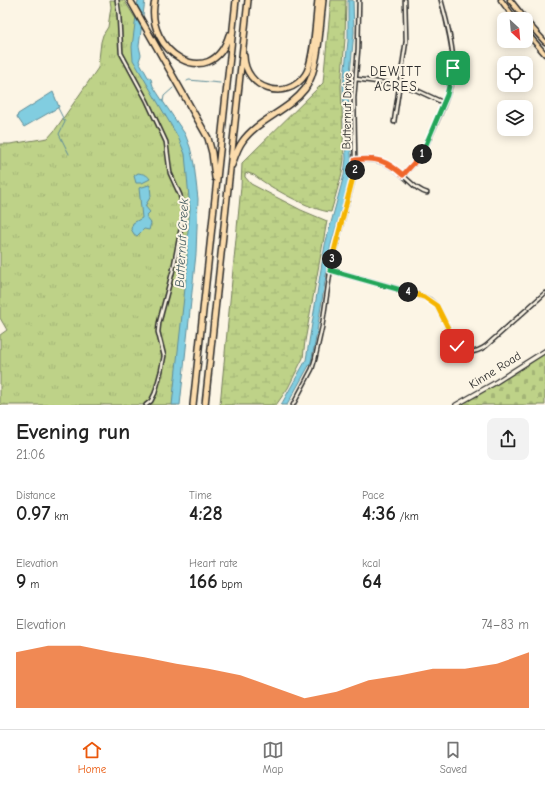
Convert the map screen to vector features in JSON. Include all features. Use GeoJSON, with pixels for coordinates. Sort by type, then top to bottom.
{"type":"FeatureCollection","features":[{"type":"Feature","properties":{"kind":"highway"},"geometry":{"type":"LineString","coordinates":[[130,0],[208,138],[213,159],[215,190]]}},
{"type":"Feature","properties":{"kind":"highway"},"geometry":{"type":"LineString","coordinates":[[156,0],[154,19],[160,37],[171,53],[189,63],[202,63],[209,61],[220,54],[228,41],[233,22]]}},
{"type":"Feature","properties":{"kind":"highway"},"geometry":{"type":"LineString","coordinates":[[193,405],[236,0]]}},
{"type":"Feature","properties":{"kind":"highway"},"geometry":{"type":"LineString","coordinates":[[205,405],[248,0]]}},
{"type":"Feature","properties":{"kind":"highway"},"geometry":{"type":"LineString","coordinates":[[244,38],[245,66],[255,82],[271,90],[293,87],[306,75],[310,64],[318,0]]}},
{"type":"Feature","properties":{"kind":"highway"},"geometry":{"type":"LineString","coordinates":[[229,175],[238,148],[245,138],[291,103],[308,85],[315,68],[323,0]]}},
{"type":"Feature","properties":{"kind":"main road"},"geometry":{"type":"LineString","coordinates":[[502,0],[510,12]]}},
{"type":"Feature","properties":{"kind":"main road"},"geometry":{"type":"LineString","coordinates":[[510,0],[519,12]]}},
{"type":"Feature","properties":{"kind":"main road"},"geometry":{"type":"LineString","coordinates":[[533,29],[545,42]]}},
{"type":"Feature","properties":{"kind":"main road"},"geometry":{"type":"LineString","coordinates":[[533,40],[545,54]]}},
{"type":"Feature","properties":{"kind":"street"},"geometry":{"type":"LineString","coordinates":[[117,0],[121,53],[147,101],[166,142],[170,173],[180,195],[184,213],[174,270],[159,323],[158,332],[164,356],[162,371],[155,393],[151,401],[146,405]]}},
{"type":"Feature","properties":{"kind":"street","name":"Butternut Drive"},"geometry":{"type":"LineString","coordinates":[[293,405],[312,369],[315,359],[322,327],[330,270],[354,176],[354,116],[359,0]]}},
{"type":"Feature","properties":{"kind":"street"},"geometry":{"type":"LineString","coordinates":[[394,122],[406,41],[405,0]]}},
{"type":"Feature","properties":{"kind":"street"},"geometry":{"type":"LineString","coordinates":[[403,175],[419,158],[424,150],[450,85],[453,68],[452,55],[441,0]]}},
{"type":"Feature","properties":{"kind":"street"},"geometry":{"type":"LineString","coordinates":[[356,79],[400,85],[414,89],[444,102]]}},
{"type":"Feature","properties":{"kind":"street"},"geometry":{"type":"LineString","coordinates":[[355,160],[377,160],[387,163],[414,185],[427,193]]}},
{"type":"Feature","properties":{"kind":"street"},"geometry":{"type":"LineString","coordinates":[[330,270],[398,289],[430,300],[437,306],[460,350],[470,353],[476,352],[486,346],[545,293]]}},
{"type":"Feature","properties":{"kind":"street","name":"Kinne Road"},"geometry":{"type":"LineString","coordinates":[[456,405],[493,384],[545,351]]}},
{"type":"Feature","properties":{"kind":"green space"},"geometry":{"type":"Polygon","coordinates":[[[110,0],[124,0],[139,24],[137,64],[186,146],[194,199],[177,405],[0,405],[0,335],[7,330],[0,318],[0,144],[10,144],[48,138],[55,130],[98,68],[101,42],[108,27],[111,7],[110,0]]]}},
{"type":"Feature","properties":{"kind":"green space"},"geometry":{"type":"Polygon","coordinates":[[[331,0],[346,0],[345,39],[341,86],[344,159],[342,173],[331,212],[323,211],[302,203],[280,192],[254,175],[248,173],[245,174],[245,177],[251,184],[301,210],[327,221],[303,358],[288,388],[276,405],[220,405],[242,163],[323,83],[331,0]]]}},
{"type":"Feature","properties":{"kind":"green space"},"geometry":{"type":"Polygon","coordinates":[[[545,351],[545,405],[456,405],[545,351]]]}},
{"type":"Feature","properties":{"kind":"water"},"geometry":{"type":"Polygon","coordinates":[[[138,0],[145,0],[139,46],[141,55],[139,61],[148,77],[151,79],[153,86],[185,134],[194,164],[198,199],[196,254],[180,405],[172,405],[187,270],[187,242],[190,209],[185,154],[178,137],[133,60],[132,47],[138,0]]]}},
{"type":"Feature","properties":{"kind":"water"},"geometry":{"type":"Polygon","coordinates":[[[348,0],[353,0],[354,32],[348,81],[352,170],[351,177],[331,245],[311,362],[287,405],[281,405],[306,360],[325,245],[344,175],[346,159],[343,86],[348,41],[348,0]]]}},
{"type":"Feature","properties":{"kind":"water"},"geometry":{"type":"Polygon","coordinates":[[[53,92],[59,107],[24,127],[17,117],[18,114],[53,92]]]}},
{"type":"Feature","properties":{"kind":"water"},"geometry":{"type":"Polygon","coordinates":[[[138,173],[146,175],[150,179],[142,183],[136,183],[134,176],[138,173]]]}},
{"type":"Feature","properties":{"kind":"water"},"geometry":{"type":"Polygon","coordinates":[[[149,185],[151,196],[145,206],[150,212],[146,217],[151,223],[149,230],[144,229],[137,236],[131,229],[133,223],[142,218],[139,188],[149,185]]]}},
{"type":"Feature","properties":{"kind":"waterway"},"geometry":{"type":"LineString","coordinates":[[187,81],[220,83]]}},
{"type":"Feature","properties":{"kind":"waterway"},"geometry":{"type":"LineString","coordinates":[[163,102],[164,96],[173,88]]}},
{"type":"Feature","properties":{"kind":"waterway"},"geometry":{"type":"LineString","coordinates":[[58,108],[65,122],[59,134],[69,154]]}},
{"type":"Feature","properties":{"kind":"district","name":"DEWITT ACRES"},"geometry":{"type":"Point","coordinates":[396,78]}},
{"type":"Feature","properties":{"kind":"route"},"geometry":{"type":"LineString","coordinates":[[453,68],[447,95],[436,122],[424,150],[411,168],[403,175],[387,163],[374,159],[355,160],[354,176],[330,270],[398,289],[430,300],[437,306],[457,346]]}},
{"type":"Feature","properties":{"kind":"water label","name":"Butternut Creek"},"geometry":{"type":"Point","coordinates":[181,243]}}]}
